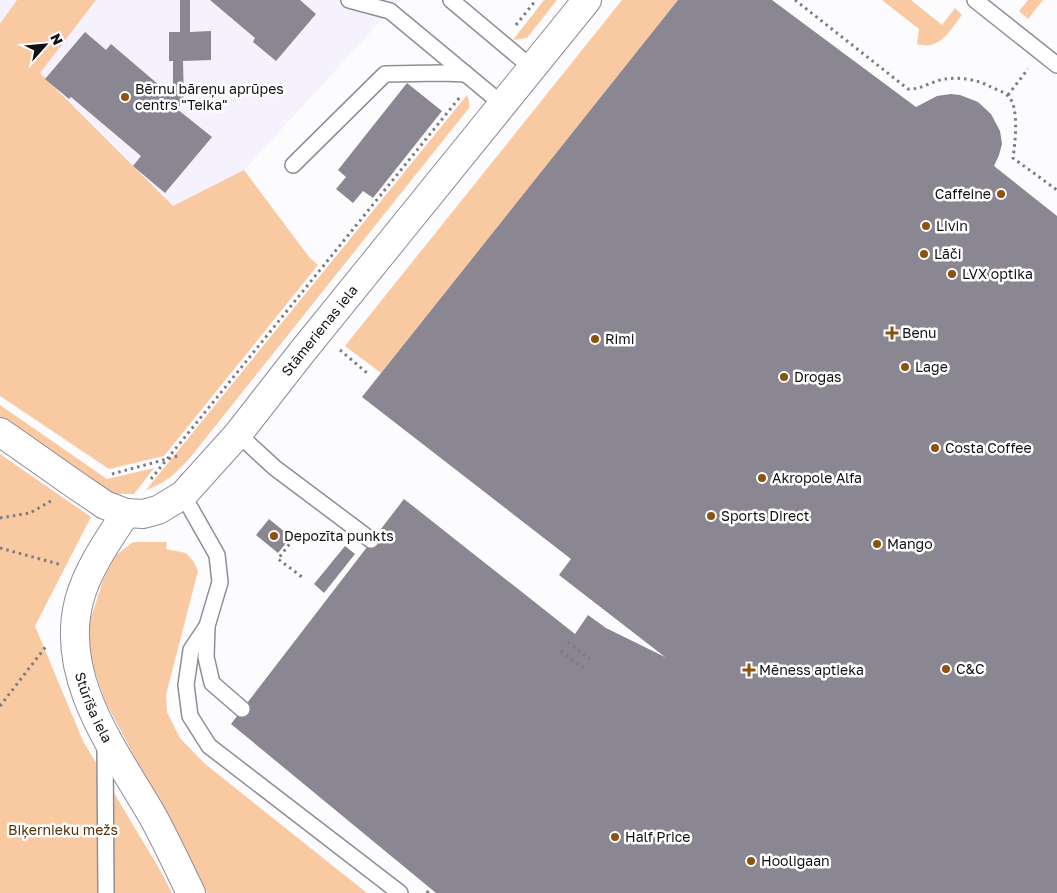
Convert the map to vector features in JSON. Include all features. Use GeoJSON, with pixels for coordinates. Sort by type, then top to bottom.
{"type":"FeatureCollection","features":[{"type":"Feature","properties":{"kind":"street","name":"Stāmerienas iela"},"geometry":{"type":"LineString","coordinates":[[0,432],[105,504],[126,513],[143,514],[158,510],[183,495],[238,434],[302,352],[587,0]]}},
{"type":"Feature","properties":{"kind":"street","name":"Stūrīša iela"},"geometry":{"type":"LineString","coordinates":[[126,513],[90,573],[79,600],[74,628],[78,673],[105,737],[153,816],[192,893]]}},
{"type":"Feature","properties":{"kind":"lane"},"geometry":{"type":"LineString","coordinates":[[349,0],[390,11],[502,104]]}},
{"type":"Feature","properties":{"kind":"lane"},"geometry":{"type":"LineString","coordinates":[[451,0],[532,68]]}},
{"type":"Feature","properties":{"kind":"lane"},"geometry":{"type":"LineString","coordinates":[[975,0],[1057,65]]}},
{"type":"Feature","properties":{"kind":"lane"},"geometry":{"type":"LineString","coordinates":[[293,165],[385,74],[442,73],[470,77]]}},
{"type":"Feature","properties":{"kind":"lane"},"geometry":{"type":"LineString","coordinates":[[238,434],[275,468],[372,540]]}},
{"type":"Feature","properties":{"kind":"lane"},"geometry":{"type":"LineString","coordinates":[[183,495],[217,555],[220,582],[207,626],[206,657],[212,683],[242,709]]}},
{"type":"Feature","properties":{"kind":"lane"},"geometry":{"type":"LineString","coordinates":[[207,626],[191,650],[186,685],[190,716],[209,746],[400,893]]}},
{"type":"Feature","properties":{"kind":"lane"},"geometry":{"type":"LineString","coordinates":[[105,737],[106,893]]}},
{"type":"Feature","properties":{"kind":"path"},"geometry":{"type":"LineString","coordinates":[[502,43],[536,0]]}},
{"type":"Feature","properties":{"kind":"path"},"geometry":{"type":"LineString","coordinates":[[795,0],[908,89],[914,90],[945,79],[960,79],[981,82],[1008,95],[1014,107],[1016,122],[1016,141],[1013,158],[1057,190]]}},
{"type":"Feature","properties":{"kind":"path"},"geometry":{"type":"LineString","coordinates":[[1008,95],[1034,63]]}},
{"type":"Feature","properties":{"kind":"path"},"geometry":{"type":"LineString","coordinates":[[151,479],[470,77]]}},
{"type":"Feature","properties":{"kind":"path"},"geometry":{"type":"LineString","coordinates":[[337,348],[367,373]]}},
{"type":"Feature","properties":{"kind":"path"},"geometry":{"type":"LineString","coordinates":[[108,476],[169,458]]}},
{"type":"Feature","properties":{"kind":"path"},"geometry":{"type":"LineString","coordinates":[[0,518],[30,513],[77,486]]}},
{"type":"Feature","properties":{"kind":"path"},"geometry":{"type":"LineString","coordinates":[[288,540],[291,542],[278,559],[302,577]]}},
{"type":"Feature","properties":{"kind":"path"},"geometry":{"type":"LineString","coordinates":[[0,548],[90,573]]}},
{"type":"Feature","properties":{"kind":"path"},"geometry":{"type":"LineString","coordinates":[[0,706],[45,647],[74,628]]}},
{"type":"Feature","properties":{"kind":"path"},"geometry":{"type":"LineString","coordinates":[[568,642],[590,659]]}},
{"type":"Feature","properties":{"kind":"path"},"geometry":{"type":"LineString","coordinates":[[561,651],[583,668]]}},
{"type":"Feature","properties":{"kind":"shaded area"},"geometry":{"type":"Polygon","coordinates":[[[0,0],[400,0],[244,170],[309,257],[0,390],[0,0]]]}},
{"type":"Feature","properties":{"kind":"green space"},"geometry":{"type":"Polygon","coordinates":[[[17,0],[96,0],[40,73],[173,206],[244,170],[309,257],[318,265],[164,456],[109,469],[0,396],[0,24],[17,0]]]}},
{"type":"Feature","properties":{"kind":"green space"},"geometry":{"type":"Polygon","coordinates":[[[544,0],[557,0],[527,38],[513,40],[544,0]]]}},
{"type":"Feature","properties":{"kind":"green space"},"geometry":{"type":"Polygon","coordinates":[[[622,0],[678,0],[381,373],[345,346],[622,0]]]}},
{"type":"Feature","properties":{"kind":"green space"},"geometry":{"type":"Polygon","coordinates":[[[882,0],[911,0],[942,25],[955,8],[962,15],[938,42],[932,45],[917,44],[919,29],[882,0]]]}},
{"type":"Feature","properties":{"kind":"green space"},"geometry":{"type":"Polygon","coordinates":[[[1028,0],[1043,0],[1028,19],[1019,11],[1028,0]]]}},
{"type":"Feature","properties":{"kind":"green space"},"geometry":{"type":"Polygon","coordinates":[[[467,95],[469,108],[189,459],[170,478],[146,490],[467,95]]]}},
{"type":"Feature","properties":{"kind":"green space"},"geometry":{"type":"Polygon","coordinates":[[[0,405],[107,479],[154,468],[134,494],[117,494],[94,484],[0,419],[0,405]]]}},
{"type":"Feature","properties":{"kind":"green space","name":"Biķernieku mežs"},"geometry":{"type":"Polygon","coordinates":[[[0,454],[91,517],[35,626],[83,741],[172,893],[0,893],[0,454]]]}},
{"type":"Feature","properties":{"kind":"green space"},"geometry":{"type":"Polygon","coordinates":[[[133,542],[167,542],[166,549],[186,553],[194,562],[198,571],[166,695],[167,712],[180,738],[204,763],[367,893],[207,893],[105,701],[90,657],[90,620],[104,578],[115,556],[133,542]]]}},
{"type":"Feature","properties":{"kind":"building","name":"Bērnu bāreņu aprūpes centrs \"Teika\""},"geometry":{"type":"Polygon","coordinates":[[[180,0],[190,0],[190,32],[211,31],[211,60],[183,61],[184,100],[177,109],[212,137],[165,193],[133,166],[141,156],[71,97],[69,99],[45,79],[85,32],[106,50],[111,44],[173,97],[173,61],[169,61],[169,32],[180,32],[180,0]]]}},
{"type":"Feature","properties":{"kind":"building","name":"Bērnu bāreņu aprūpes centrs \"Teika\""},"geometry":{"type":"Polygon","coordinates":[[[210,0],[300,0],[316,14],[276,61],[253,42],[255,38],[210,0]]]}},
{"type":"Feature","properties":{"kind":"building","name":"Akropole Alfa"},"geometry":{"type":"Polygon","coordinates":[[[678,0],[772,0],[916,107],[937,96],[951,94],[960,95],[978,102],[991,114],[1000,131],[1002,144],[994,166],[1057,216],[1057,893],[436,893],[231,724],[404,499],[575,634],[588,615],[606,628],[665,657],[559,575],[571,559],[362,397],[678,0]]]}},
{"type":"Feature","properties":{"kind":"building"},"geometry":{"type":"Polygon","coordinates":[[[407,83],[442,111],[373,198],[363,191],[353,203],[336,189],[346,177],[338,170],[407,83]]]}},
{"type":"Feature","properties":{"kind":"building","name":"Depozīta punkts"},"geometry":{"type":"Polygon","coordinates":[[[269,519],[291,537],[278,553],[256,535],[269,519]]]}},
{"type":"Feature","properties":{"kind":"building"},"geometry":{"type":"Polygon","coordinates":[[[345,546],[355,554],[324,593],[314,584],[345,546]]]}},
{"type":"Feature","properties":{"kind":"place","name":"Bērnu bāreņu aprūpes centrs \"Teika\""},"geometry":{"type":"Point","coordinates":[125,97]}},
{"type":"Feature","properties":{"kind":"place","name":"Caffeine"},"geometry":{"type":"Point","coordinates":[1001,194]}},
{"type":"Feature","properties":{"kind":"place","name":"Livin"},"geometry":{"type":"Point","coordinates":[926,226]}},
{"type":"Feature","properties":{"kind":"place","name":"Lāči"},"geometry":{"type":"Point","coordinates":[924,254]}},
{"type":"Feature","properties":{"kind":"place","name":"LVX optika"},"geometry":{"type":"Point","coordinates":[952,274]}},
{"type":"Feature","properties":{"kind":"place","name":"Benu"},"geometry":{"type":"Point","coordinates":[892,333]}},
{"type":"Feature","properties":{"kind":"place","name":"Rimi"},"geometry":{"type":"Point","coordinates":[595,339]}},
{"type":"Feature","properties":{"kind":"place","name":"Lage"},"geometry":{"type":"Point","coordinates":[905,367]}},
{"type":"Feature","properties":{"kind":"place","name":"Drogas"},"geometry":{"type":"Point","coordinates":[784,377]}},
{"type":"Feature","properties":{"kind":"place","name":"Costa Coffee"},"geometry":{"type":"Point","coordinates":[935,448]}},
{"type":"Feature","properties":{"kind":"place","name":"Akropole Alfa"},"geometry":{"type":"Point","coordinates":[762,478]}},
{"type":"Feature","properties":{"kind":"place","name":"Sports Direct"},"geometry":{"type":"Point","coordinates":[711,516]}},
{"type":"Feature","properties":{"kind":"place","name":"Depozīta punkts"},"geometry":{"type":"Point","coordinates":[274,536]}},
{"type":"Feature","properties":{"kind":"place","name":"Mango"},"geometry":{"type":"Point","coordinates":[877,544]}},
{"type":"Feature","properties":{"kind":"place","name":"C&C"},"geometry":{"type":"Point","coordinates":[946,669]}},
{"type":"Feature","properties":{"kind":"place","name":"Mēness aptieka"},"geometry":{"type":"Point","coordinates":[749,670]}},
{"type":"Feature","properties":{"kind":"place","name":"Half Price"},"geometry":{"type":"Point","coordinates":[615,837]}},
{"type":"Feature","properties":{"kind":"place","name":"Hooligaan"},"geometry":{"type":"Point","coordinates":[751,861]}}]}
